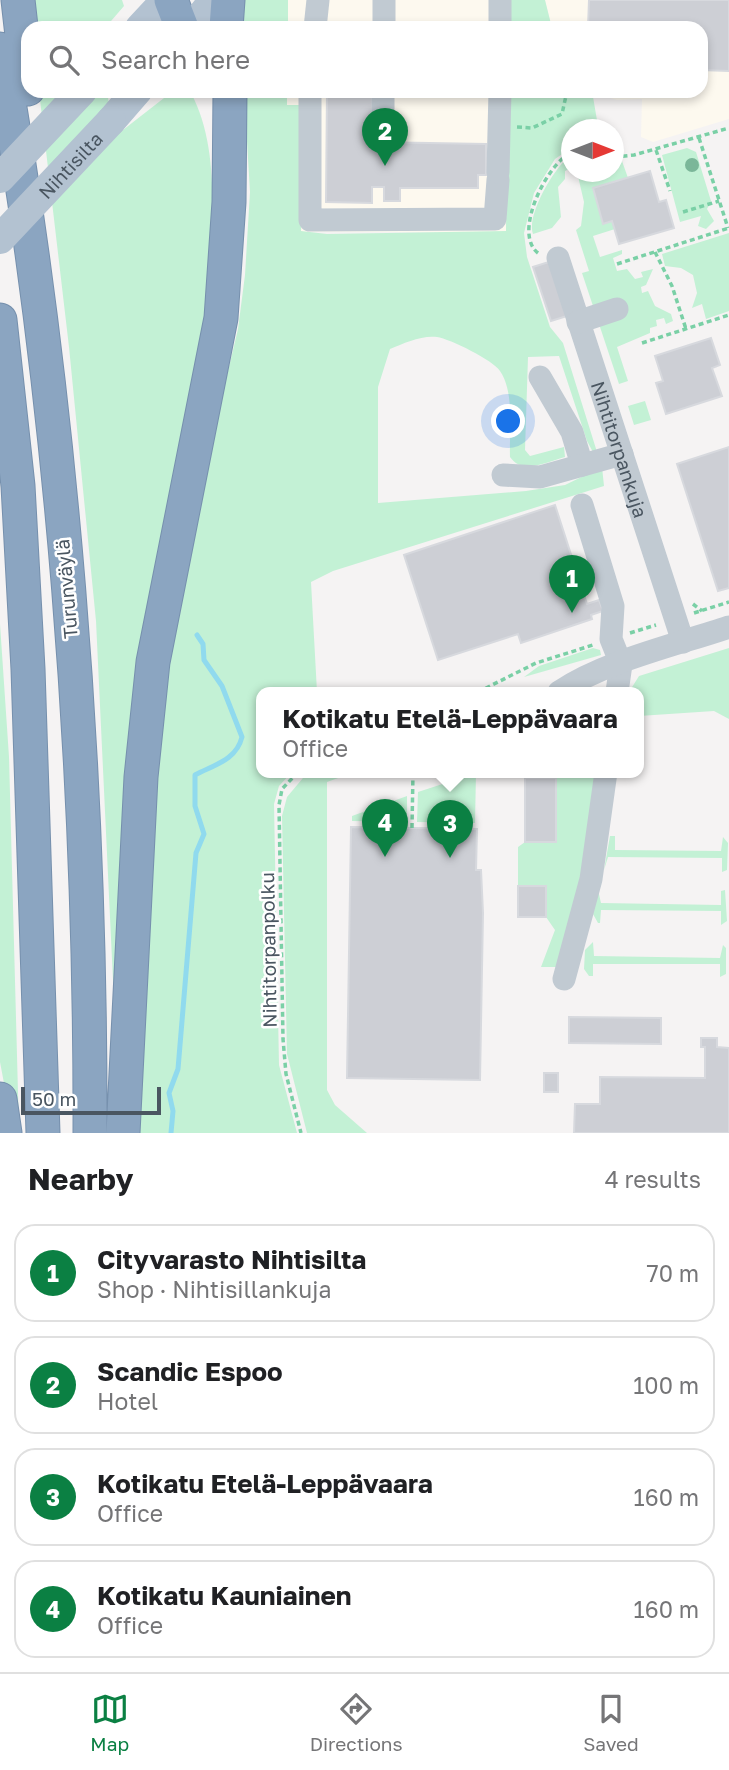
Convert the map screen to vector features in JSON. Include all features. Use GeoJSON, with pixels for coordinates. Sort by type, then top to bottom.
{"type":"FeatureCollection","features":[{"type":"Feature","properties":{"kind":"highway"},"geometry":{"type":"LineString","coordinates":[[19,0],[21,21]]}},
{"type":"Feature","properties":{"kind":"highway"},"geometry":{"type":"LineString","coordinates":[[168,0],[178,21]]}},
{"type":"Feature","properties":{"kind":"highway"},"geometry":{"type":"LineString","coordinates":[[226,21],[228,0]]}},
{"type":"Feature","properties":{"kind":"highway","name":"Turunväylä"},"geometry":{"type":"LineString","coordinates":[[0,49],[53,426],[83,826],[90,1133]]}},
{"type":"Feature","properties":{"kind":"highway"},"geometry":{"type":"LineString","coordinates":[[29,98],[41,216],[53,426]]}},
{"type":"Feature","properties":{"kind":"highway"},"geometry":{"type":"LineString","coordinates":[[210,98],[227,153]]}},
{"type":"Feature","properties":{"kind":"highway"},"geometry":{"type":"LineString","coordinates":[[123,1133],[141,777],[153,662],[221,318],[229,202],[227,153],[232,116],[231,98]]}},
{"type":"Feature","properties":{"kind":"highway"},"geometry":{"type":"LineString","coordinates":[[0,320],[18,486],[36,867],[43,1133]]}},
{"type":"Feature","properties":{"kind":"highway"},"geometry":{"type":"LineString","coordinates":[[0,485],[22,587]]}},
{"type":"Feature","properties":{"kind":"highway"},"geometry":{"type":"LineString","coordinates":[[0,1099],[5,1133]]}},
{"type":"Feature","properties":{"kind":"main road"},"geometry":{"type":"LineString","coordinates":[[147,21],[168,0]]}},
{"type":"Feature","properties":{"kind":"main road"},"geometry":{"type":"LineString","coordinates":[[198,21],[214,0]]}},
{"type":"Feature","properties":{"kind":"main road"},"geometry":{"type":"LineString","coordinates":[[0,178],[75,98]]}},
{"type":"Feature","properties":{"kind":"main road","name":"Nihtisilta"},"geometry":{"type":"LineString","coordinates":[[0,239],[131,98]]}},
{"type":"Feature","properties":{"kind":"street"},"geometry":{"type":"LineString","coordinates":[[316,21],[318,0]]}},
{"type":"Feature","properties":{"kind":"street"},"geometry":{"type":"LineString","coordinates":[[384,0],[384,21]]}},
{"type":"Feature","properties":{"kind":"street"},"geometry":{"type":"LineString","coordinates":[[500,0],[500,21]]}},
{"type":"Feature","properties":{"kind":"street"},"geometry":{"type":"LineString","coordinates":[[310,98],[310,220],[495,219],[500,98]]}},
{"type":"Feature","properties":{"kind":"street","name":"Nihtitorpankuja"},"geometry":{"type":"LineString","coordinates":[[558,258],[683,642]]}},
{"type":"Feature","properties":{"kind":"street"},"geometry":{"type":"LineString","coordinates":[[578,322],[617,309]]}},
{"type":"Feature","properties":{"kind":"street"},"geometry":{"type":"LineString","coordinates":[[540,376],[572,432],[582,465]]}},
{"type":"Feature","properties":{"kind":"street"},"geometry":{"type":"LineString","coordinates":[[503,475],[540,477],[622,454]]}},
{"type":"Feature","properties":{"kind":"street"},"geometry":{"type":"LineString","coordinates":[[582,505],[613,606],[611,639],[621,664],[618,687]]}},
{"type":"Feature","properties":{"kind":"street"},"geometry":{"type":"LineString","coordinates":[[566,687],[621,664],[729,627]]}},
{"type":"Feature","properties":{"kind":"street"},"geometry":{"type":"LineString","coordinates":[[564,979],[591,879],[605,778]]}},
{"type":"Feature","properties":{"kind":"path"},"geometry":{"type":"LineString","coordinates":[[499,127],[532,128],[562,114],[565,98]]}},
{"type":"Feature","properties":{"kind":"path"},"geometry":{"type":"LineString","coordinates":[[624,156],[729,128]]}},
{"type":"Feature","properties":{"kind":"path"},"geometry":{"type":"LineString","coordinates":[[617,264],[728,228],[699,138]]}},
{"type":"Feature","properties":{"kind":"path"},"geometry":{"type":"LineString","coordinates":[[656,149],[670,191]]}},
{"type":"Feature","properties":{"kind":"path"},"geometry":{"type":"LineString","coordinates":[[532,247],[527,229],[533,206],[553,167],[561,161]]}},
{"type":"Feature","properties":{"kind":"path"},"geometry":{"type":"LineString","coordinates":[[683,212],[719,201]]}},
{"type":"Feature","properties":{"kind":"path"},"geometry":{"type":"LineString","coordinates":[[655,252],[672,286],[686,329]]}},
{"type":"Feature","properties":{"kind":"path"},"geometry":{"type":"LineString","coordinates":[[642,343],[729,315]]}},
{"type":"Feature","properties":{"kind":"path"},"geometry":{"type":"LineString","coordinates":[[488,687],[536,663],[729,602]]}},
{"type":"Feature","properties":{"kind":"path","name":"Nihtitorpanpolku"},"geometry":{"type":"LineString","coordinates":[[292,778],[282,789],[279,805],[283,1039],[286,1074],[301,1133]]}},
{"type":"Feature","properties":{"kind":"path"},"geometry":{"type":"LineString","coordinates":[[412,828],[413,778]]}},
{"type":"Feature","properties":{"kind":"shaded area"},"geometry":{"type":"Polygon","coordinates":[[[288,0],[507,0],[507,21],[288,21],[288,0]]]}},
{"type":"Feature","properties":{"kind":"shaded area"},"geometry":{"type":"Polygon","coordinates":[[[545,0],[729,0],[729,119],[653,142],[641,137],[642,99],[611,98],[708,98],[708,21],[550,21],[545,0]]]}},
{"type":"Feature","properties":{"kind":"shaded area"},"geometry":{"type":"Polygon","coordinates":[[[287,98],[507,98],[507,232],[301,232],[305,106],[287,105],[287,98]]]}},
{"type":"Feature","properties":{"kind":"green space"},"geometry":{"type":"Polygon","coordinates":[[[29,0],[122,0],[124,6],[111,21],[31,21],[29,0]]]}},
{"type":"Feature","properties":{"kind":"green space"},"geometry":{"type":"Polygon","coordinates":[[[243,0],[288,0],[288,21],[239,21],[243,0]]]}},
{"type":"Feature","properties":{"kind":"green space"},"geometry":{"type":"Polygon","coordinates":[[[507,0],[545,0],[550,21],[507,21],[507,0]]]}},
{"type":"Feature","properties":{"kind":"green space"},"geometry":{"type":"Polygon","coordinates":[[[40,98],[108,98],[114,137],[164,98],[193,98],[209,153],[211,259],[116,1044],[96,621],[69,347],[40,98]]]}},
{"type":"Feature","properties":{"kind":"green space"},"geometry":{"type":"Polygon","coordinates":[[[244,98],[287,98],[287,105],[305,105],[301,231],[327,234],[506,231],[507,98],[593,98],[597,119],[561,119],[561,155],[555,159],[534,193],[524,233],[527,257],[550,327],[563,343],[597,452],[594,454],[587,441],[559,356],[528,357],[525,450],[530,456],[564,447],[565,457],[528,466],[515,462],[510,457],[508,390],[496,366],[451,342],[437,337],[419,338],[390,349],[378,387],[378,503],[526,491],[565,485],[602,467],[604,486],[333,571],[311,582],[317,687],[256,687],[256,778],[286,778],[279,786],[274,804],[279,1065],[297,1133],[134,1133],[152,790],[165,674],[214,430],[238,329],[245,275],[250,192],[244,98]]]}},
{"type":"Feature","properties":{"kind":"green space"},"geometry":{"type":"Polygon","coordinates":[[[687,148],[696,152],[711,201],[707,209],[714,221],[706,229],[698,226],[701,216],[680,222],[662,155],[687,148]]]}},
{"type":"Feature","properties":{"kind":"green space"},"geometry":{"type":"Polygon","coordinates":[[[561,164],[562,182],[558,187],[561,217],[552,228],[533,234],[532,226],[538,204],[561,164]]]}},
{"type":"Feature","properties":{"kind":"green space"},"geometry":{"type":"Polygon","coordinates":[[[579,182],[614,182],[593,188],[603,224],[612,221],[615,229],[593,236],[600,257],[622,250],[622,254],[613,258],[617,271],[627,269],[635,279],[643,277],[641,272],[653,269],[646,285],[641,287],[642,293],[648,291],[655,306],[671,314],[673,321],[666,324],[664,318],[656,320],[657,326],[650,328],[650,333],[617,347],[628,381],[619,384],[582,273],[589,271],[576,230],[581,226],[584,202],[579,182]]]}},
{"type":"Feature","properties":{"kind":"green space"},"geometry":{"type":"Polygon","coordinates":[[[729,233],[729,311],[706,319],[702,304],[692,308],[697,293],[693,275],[681,268],[665,266],[662,254],[729,233]]]}},
{"type":"Feature","properties":{"kind":"green space"},"geometry":{"type":"Polygon","coordinates":[[[645,401],[651,420],[634,425],[628,406],[645,401]]]}},
{"type":"Feature","properties":{"kind":"green space"},"geometry":{"type":"Polygon","coordinates":[[[0,624],[9,757],[19,1130],[13,1131],[0,1062],[0,624]]]}},
{"type":"Feature","properties":{"kind":"green space"},"geometry":{"type":"Polygon","coordinates":[[[593,648],[600,650],[601,655],[524,677],[539,666],[593,648]]]}},
{"type":"Feature","properties":{"kind":"green space"},"geometry":{"type":"Polygon","coordinates":[[[729,648],[729,719],[714,711],[644,716],[644,687],[632,687],[639,676],[729,648]]]}},
{"type":"Feature","properties":{"kind":"green space"},"geometry":{"type":"Polygon","coordinates":[[[303,778],[338,778],[327,782],[327,1090],[335,1105],[367,1133],[307,1133],[287,1054],[282,816],[287,797],[303,778]]]}},
{"type":"Feature","properties":{"kind":"green space"},"geometry":{"type":"Polygon","coordinates":[[[461,778],[476,778],[475,823],[417,822],[418,792],[461,778]]]}},
{"type":"Feature","properties":{"kind":"green space"},"geometry":{"type":"Polygon","coordinates":[[[556,778],[595,778],[578,894],[556,967],[541,967],[555,930],[546,917],[546,886],[518,886],[518,847],[525,842],[556,842],[556,778]]]}},
{"type":"Feature","properties":{"kind":"green space"},"geometry":{"type":"Polygon","coordinates":[[[407,796],[407,822],[352,821],[352,816],[407,796]]]}},
{"type":"Feature","properties":{"kind":"green space"},"geometry":{"type":"Polygon","coordinates":[[[610,836],[615,836],[615,850],[721,851],[723,837],[728,843],[727,870],[722,872],[722,858],[608,857],[604,870],[610,836]]]}},
{"type":"Feature","properties":{"kind":"green space"},"geometry":{"type":"Polygon","coordinates":[[[598,890],[601,903],[721,905],[721,891],[725,890],[727,921],[721,925],[721,911],[601,910],[598,923],[593,914],[598,890]]]}},
{"type":"Feature","properties":{"kind":"green space"},"geometry":{"type":"Polygon","coordinates":[[[593,942],[594,956],[720,958],[723,945],[726,948],[726,974],[720,977],[720,964],[593,964],[593,976],[589,976],[584,969],[585,950],[593,942]]]}},
{"type":"Feature","properties":{"kind":"building"},"geometry":{"type":"Polygon","coordinates":[[[589,0],[729,0],[729,71],[708,70],[708,21],[588,21],[589,0]]]}},
{"type":"Feature","properties":{"kind":"building"},"geometry":{"type":"Polygon","coordinates":[[[327,98],[372,98],[372,142],[486,144],[486,175],[478,175],[478,188],[400,188],[400,201],[384,201],[384,187],[372,187],[372,203],[326,202],[327,98]]]}},
{"type":"Feature","properties":{"kind":"building"},"geometry":{"type":"Polygon","coordinates":[[[650,171],[659,202],[666,200],[674,228],[619,244],[612,221],[603,224],[593,188],[624,182],[624,179],[650,171]]]}},
{"type":"Feature","properties":{"kind":"building"},"geometry":{"type":"Polygon","coordinates":[[[552,261],[570,315],[551,321],[533,267],[552,261]]]}},
{"type":"Feature","properties":{"kind":"building"},"geometry":{"type":"Polygon","coordinates":[[[711,338],[720,365],[712,368],[722,396],[666,414],[656,383],[663,381],[655,356],[711,338]]]}},
{"type":"Feature","properties":{"kind":"building"},"geometry":{"type":"Polygon","coordinates":[[[729,447],[729,588],[718,591],[677,464],[729,447]]]}},
{"type":"Feature","properties":{"kind":"building"},"geometry":{"type":"Polygon","coordinates":[[[555,505],[587,604],[599,600],[603,611],[591,615],[592,619],[521,643],[518,634],[438,660],[404,555],[555,505]]]}},
{"type":"Feature","properties":{"kind":"building"},"geometry":{"type":"Polygon","coordinates":[[[525,778],[556,778],[556,842],[525,842],[525,778]]]}},
{"type":"Feature","properties":{"kind":"building"},"geometry":{"type":"Polygon","coordinates":[[[351,827],[477,829],[476,870],[481,870],[483,913],[480,1080],[347,1078],[351,827]]]}},
{"type":"Feature","properties":{"kind":"building"},"geometry":{"type":"Polygon","coordinates":[[[518,886],[546,886],[546,917],[518,917],[518,886]]]}},
{"type":"Feature","properties":{"kind":"building"},"geometry":{"type":"Polygon","coordinates":[[[569,1017],[661,1018],[661,1044],[569,1043],[569,1017]]]}},
{"type":"Feature","properties":{"kind":"building"},"geometry":{"type":"Polygon","coordinates":[[[701,1038],[717,1038],[717,1047],[729,1048],[729,1133],[574,1133],[575,1104],[600,1104],[600,1077],[705,1078],[705,1047],[701,1047],[701,1038]]]}},
{"type":"Feature","properties":{"kind":"building"},"geometry":{"type":"Polygon","coordinates":[[[544,1073],[558,1073],[558,1092],[544,1092],[544,1073]]]}},
{"type":"Feature","properties":{"kind":"waterway"},"geometry":{"type":"LineString","coordinates":[[171,1133],[173,1111],[169,1093],[178,1069],[196,853],[204,834],[195,806],[195,775],[229,757],[235,752],[242,737],[222,686],[204,660],[203,644],[197,635]]}},
{"type":"Feature","properties":{"kind":"place","name":"Scandic Espoo"},"geometry":{"type":"Point","coordinates":[385,166]}},
{"type":"Feature","properties":{"kind":"place","name":"Cityvarasto Nihtisilta"},"geometry":{"type":"Point","coordinates":[572,613]}},
{"type":"Feature","properties":{"kind":"place","name":"Kotikatu Kauniainen"},"geometry":{"type":"Point","coordinates":[385,857]}},
{"type":"Feature","properties":{"kind":"place","name":"Kotikatu Etelä-Leppävaara"},"geometry":{"type":"Point","coordinates":[450,858]}}]}
